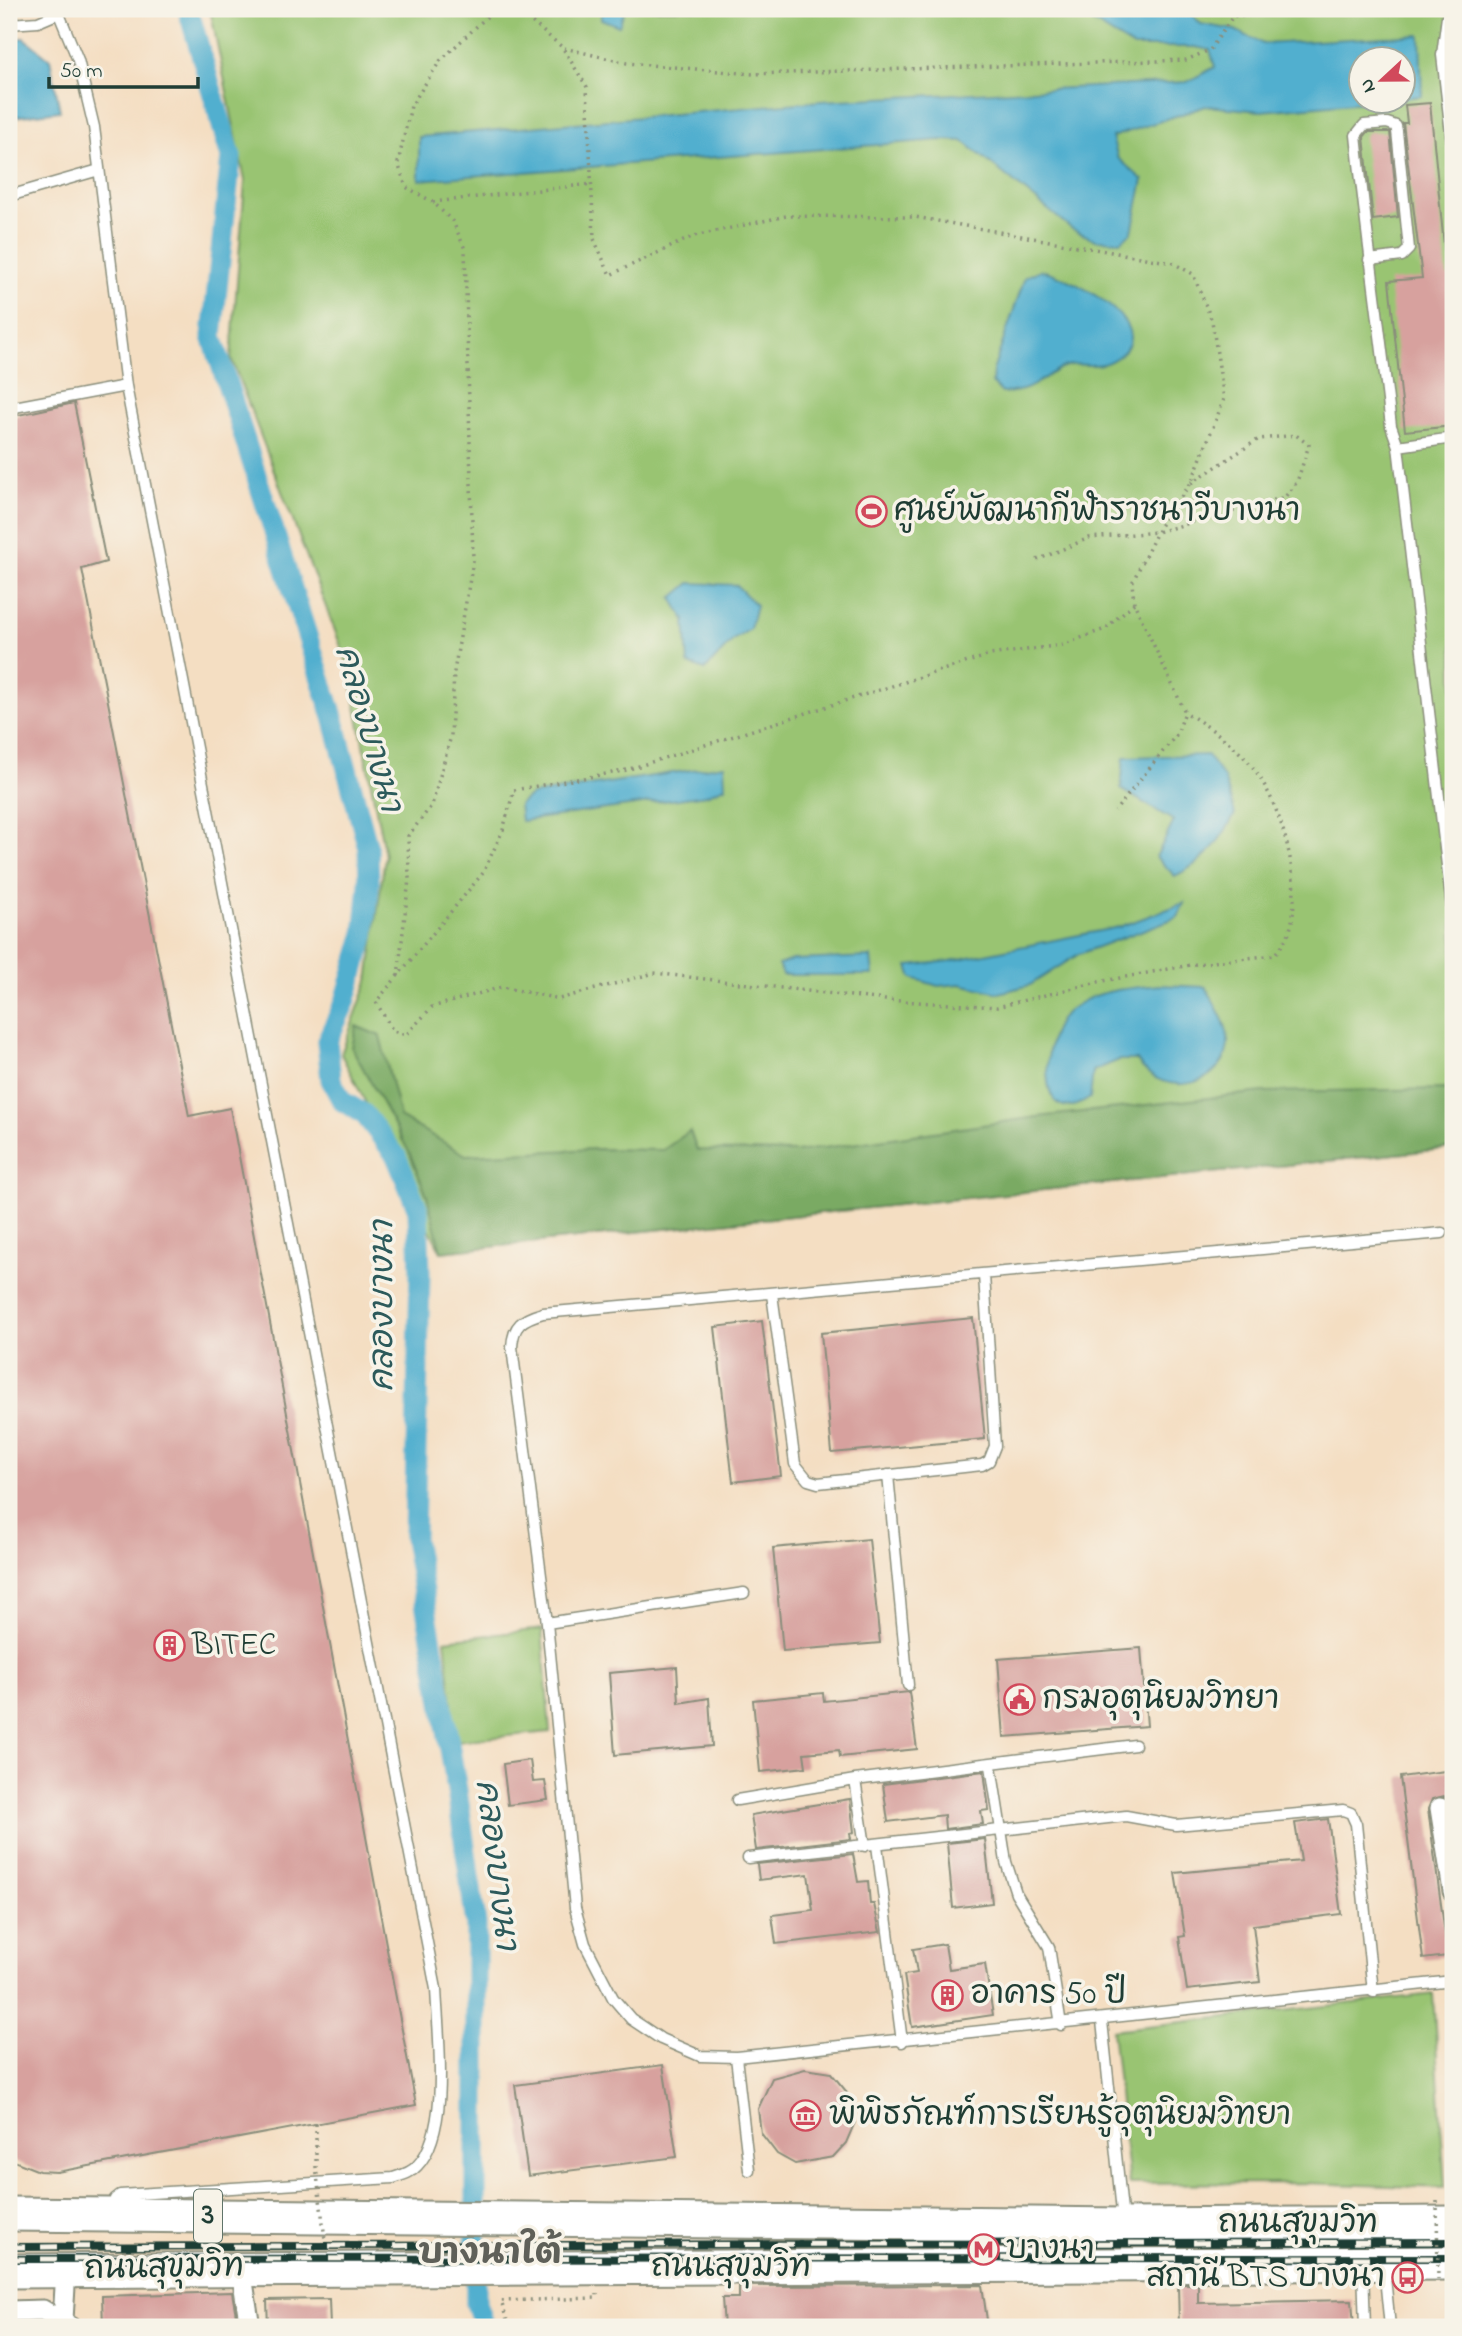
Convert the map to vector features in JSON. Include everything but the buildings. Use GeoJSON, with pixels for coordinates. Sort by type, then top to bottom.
{"type":"FeatureCollection","features":[{"type":"Feature","properties":{"kind":"highway","name":"ถนนสุขุมวิท"},"geometry":{"type":"LineString","coordinates":[[9,2214],[1124,2225],[1445,2212]]}},
{"type":"Feature","properties":{"kind":"highway","name":"ถนนสุขุมวิท"},"geometry":{"type":"LineString","coordinates":[[9,2271],[412,2267],[1373,2266],[1446,2271]]}},
{"type":"Feature","properties":{"kind":"street"},"geometry":{"type":"LineString","coordinates":[[1440,1808],[1453,1891]]}},
{"type":"Feature","properties":{"kind":"street"},"geometry":{"type":"LineString","coordinates":[[241,2269],[250,2327]]}},
{"type":"Feature","properties":{"kind":"street"},"geometry":{"type":"LineString","coordinates":[[9,2311],[43,2310],[67,2323],[66,2270]]}},
{"type":"Feature","properties":{"kind":"lane"},"geometry":{"type":"LineString","coordinates":[[1448,9],[1443,55],[1453,149]]}},
{"type":"Feature","properties":{"kind":"lane"},"geometry":{"type":"LineString","coordinates":[[9,24],[38,22],[58,11],[81,71],[99,170],[126,386],[436,1989],[440,2060],[433,2134],[426,2155],[408,2173],[393,2178],[120,2195],[115,2199],[111,2214]]}},
{"type":"Feature","properties":{"kind":"lane"},"geometry":{"type":"LineString","coordinates":[[1369,260],[1402,256],[1409,248],[1397,131],[1396,126],[1387,123],[1364,125],[1356,135],[1369,260],[1375,284],[1391,426],[1398,446],[1453,917]]}},
{"type":"Feature","properties":{"kind":"lane"},"geometry":{"type":"LineString","coordinates":[[9,196],[99,170]]}},
{"type":"Feature","properties":{"kind":"lane"},"geometry":{"type":"LineString","coordinates":[[9,408],[126,386]]}},
{"type":"Feature","properties":{"kind":"lane"},"geometry":{"type":"LineString","coordinates":[[1398,446],[1453,438]]}},
{"type":"Feature","properties":{"kind":"lane"},"geometry":{"type":"LineString","coordinates":[[1442,1233],[543,1313],[528,1318],[513,1332],[512,1347],[547,1623],[575,1908],[596,1971],[613,1998],[631,2019],[661,2039],[700,2056],[736,2057],[902,2042],[1453,1982]]}},
{"type":"Feature","properties":{"kind":"lane"},"geometry":{"type":"LineString","coordinates":[[772,1294],[795,1464],[801,1473],[818,1483],[982,1465],[994,1455],[984,1275]]}},
{"type":"Feature","properties":{"kind":"lane"},"geometry":{"type":"LineString","coordinates":[[888,1475],[908,1685]]}},
{"type":"Feature","properties":{"kind":"lane"},"geometry":{"type":"LineString","coordinates":[[547,1623],[744,1593]]}},
{"type":"Feature","properties":{"kind":"lane"},"geometry":{"type":"LineString","coordinates":[[737,1800],[855,1780],[946,1768],[991,1766],[1135,1745]]}},
{"type":"Feature","properties":{"kind":"lane"},"geometry":{"type":"LineString","coordinates":[[991,1766],[1006,1863],[1016,1893],[1049,1947],[1061,2025]]}},
{"type":"Feature","properties":{"kind":"lane"},"geometry":{"type":"LineString","coordinates":[[855,1780],[865,1846]]}},
{"type":"Feature","properties":{"kind":"lane"},"geometry":{"type":"LineString","coordinates":[[748,1858],[1126,1816],[1176,1825],[1328,1810],[1351,1813],[1356,1824],[1373,1992]]}},
{"type":"Feature","properties":{"kind":"lane"},"geometry":{"type":"LineString","coordinates":[[877,1845],[902,2042]]}},
{"type":"Feature","properties":{"kind":"lane"},"geometry":{"type":"LineString","coordinates":[[1102,2021],[1124,2225]]}},
{"type":"Feature","properties":{"kind":"lane"},"geometry":{"type":"LineString","coordinates":[[736,2057],[749,2171]]}},
{"type":"Feature","properties":{"kind":"lane"},"geometry":{"type":"LineString","coordinates":[[1365,2327],[1373,2266]]}},
{"type":"Feature","properties":{"kind":"lane"},"geometry":{"type":"LineString","coordinates":[[1373,2266],[1390,2327]]}},
{"type":"Feature","properties":{"kind":"path"},"geometry":{"type":"LineString","coordinates":[[398,978],[409,879],[408,836],[432,805],[451,736],[454,673],[473,561],[465,249],[453,222],[433,202],[406,187],[398,163],[411,106],[440,61],[495,9]]}},
{"type":"Feature","properties":{"kind":"path"},"geometry":{"type":"LineString","coordinates":[[516,9],[562,47],[587,87],[594,239],[610,275],[695,236],[786,216],[915,217],[1173,263],[1193,274],[1212,321],[1224,399],[1191,483],[1157,533],[1132,583],[1134,603],[1185,712],[1210,727],[1246,759],[1273,804],[1288,846],[1295,891],[1289,935],[1274,955],[1196,964],[1098,982],[998,1007],[886,1000],[654,973],[559,999],[502,987],[432,1007],[405,1035],[393,1031],[376,1002],[483,873],[503,830],[514,790],[623,771],[990,655],[1062,645],[1105,629],[1134,603]]}},
{"type":"Feature","properties":{"kind":"path"},"geometry":{"type":"LineString","coordinates":[[1229,9],[1233,16]]}},
{"type":"Feature","properties":{"kind":"path"},"geometry":{"type":"LineString","coordinates":[[1233,16],[1310,13]]}},
{"type":"Feature","properties":{"kind":"path"},"geometry":{"type":"LineString","coordinates":[[562,47],[627,63],[753,74],[1186,60],[1210,51],[1233,16]]}},
{"type":"Feature","properties":{"kind":"path"},"geometry":{"type":"LineString","coordinates":[[433,202],[592,184]]}},
{"type":"Feature","properties":{"kind":"path"},"geometry":{"type":"LineString","coordinates":[[1037,560],[1089,538],[1157,533],[1285,497],[1297,482],[1309,445],[1296,435],[1259,439],[1191,483]]}},
{"type":"Feature","properties":{"kind":"path"},"geometry":{"type":"LineString","coordinates":[[1115,811],[1177,734],[1185,712]]}},
{"type":"Feature","properties":{"kind":"path"},"geometry":{"type":"LineString","coordinates":[[316,2124],[316,2166],[325,2239]]}},
{"type":"Feature","properties":{"kind":"path"},"geometry":{"type":"LineString","coordinates":[[1445,2212],[1446,2271]]}},
{"type":"Feature","properties":{"kind":"path"},"geometry":{"type":"LineString","coordinates":[[509,2327],[501,2301],[597,2298]]}},
{"type":"Feature","properties":{"kind":"green space","name":"ศูนย์พัฒนากีฬาราชนาวีบางนา"},"geometry":{"type":"Polygon","coordinates":[[[210,9],[1453,9],[1453,1148],[441,1252],[341,1054],[368,981],[385,856],[348,665],[231,358],[245,181],[210,9]]]}},
{"type":"Feature","properties":{"kind":"green space"},"geometry":{"type":"Polygon","coordinates":[[[356,1026],[380,1036],[400,1117],[466,1155],[595,1149],[663,1150],[690,1131],[697,1150],[796,1152],[1037,1117],[1263,1092],[1448,1089],[1453,1148],[441,1252],[427,1196],[409,1152],[352,1048],[356,1026]]]}},
{"type":"Feature","properties":{"kind":"green space"},"geometry":{"type":"Polygon","coordinates":[[[542,1629],[550,1732],[456,1741],[445,1640],[542,1629]]]}},
{"type":"Feature","properties":{"kind":"green space"},"geometry":{"type":"Polygon","coordinates":[[[1433,1994],[1445,2188],[1303,2183],[1129,2184],[1112,2030],[1433,1994]]]}},
{"type":"Feature","properties":{"kind":"water"},"geometry":{"type":"Polygon","coordinates":[[[601,9],[625,9],[619,26],[601,19],[601,9]]]}},
{"type":"Feature","properties":{"kind":"water"},"geometry":{"type":"Polygon","coordinates":[[[1071,9],[1186,9],[1201,24],[1235,30],[1263,44],[1420,35],[1422,96],[1416,97],[1416,46],[1346,46],[1346,104],[1261,111],[1206,106],[1112,137],[1118,158],[1143,180],[1132,232],[1121,241],[1095,240],[1072,229],[963,141],[941,140],[419,180],[419,137],[820,101],[1187,82],[1215,67],[1210,50],[1195,47],[1134,47],[1071,9]]]}},
{"type":"Feature","properties":{"kind":"water"},"geometry":{"type":"Polygon","coordinates":[[[9,38],[24,38],[50,59],[60,111],[14,117],[9,122],[9,38]]]}},
{"type":"Feature","properties":{"kind":"water"},"geometry":{"type":"Polygon","coordinates":[[[1040,270],[1069,280],[1105,302],[1119,315],[1128,329],[1129,342],[1120,355],[1111,361],[1095,365],[1067,366],[1033,386],[1002,393],[992,383],[993,371],[1025,277],[1040,270]]]}},
{"type":"Feature","properties":{"kind":"water"},"geometry":{"type":"Polygon","coordinates":[[[690,583],[736,585],[756,605],[750,629],[733,640],[705,670],[688,664],[685,620],[672,598],[690,583]]]}},
{"type":"Feature","properties":{"kind":"water"},"geometry":{"type":"Polygon","coordinates":[[[1207,755],[1224,778],[1235,814],[1211,850],[1175,876],[1156,857],[1174,821],[1121,789],[1124,757],[1207,755]]]}},
{"type":"Feature","properties":{"kind":"water"},"geometry":{"type":"Polygon","coordinates":[[[724,765],[725,787],[706,795],[521,821],[519,805],[531,795],[724,765]]]}},
{"type":"Feature","properties":{"kind":"water"},"geometry":{"type":"Polygon","coordinates":[[[1184,903],[1178,917],[1079,954],[1030,985],[999,993],[960,984],[938,986],[912,978],[908,966],[950,961],[1119,927],[1184,903]]]}},
{"type":"Feature","properties":{"kind":"water"},"geometry":{"type":"Polygon","coordinates":[[[871,957],[873,975],[783,975],[778,965],[792,960],[871,957]]]}},
{"type":"Feature","properties":{"kind":"water"},"geometry":{"type":"Polygon","coordinates":[[[1159,985],[1206,987],[1228,1038],[1226,1054],[1219,1067],[1207,1077],[1178,1084],[1163,1081],[1148,1073],[1137,1060],[1119,1060],[1093,1071],[1090,1098],[1072,1106],[1060,1105],[1052,1096],[1047,1066],[1054,1032],[1062,1018],[1089,998],[1118,990],[1159,985]]]}},
{"type":"Feature","properties":{"kind":"waterway","name":"คลองบางนา"},"geometry":{"type":"LineString","coordinates":[[188,9],[231,157],[212,336],[333,717],[368,848],[369,884],[364,936],[345,1002],[327,1041],[331,1080],[342,1101],[364,1114],[396,1156],[418,1210],[420,1273],[414,1538],[457,1790],[476,1924],[476,2303],[484,2327]]}},
{"type":"Feature","properties":{"kind":"railway"},"geometry":{"type":"LineString","coordinates":[[9,2247],[1453,2242]]}},
{"type":"Feature","properties":{"kind":"railway"},"geometry":{"type":"LineString","coordinates":[[9,2259],[1453,2258]]}},
{"type":"Feature","properties":{"kind":"place","name":"ศูนย์พัฒนากีฬาราชนาวีบางนา"},"geometry":{"type":"Point","coordinates":[871,512]}},
{"type":"Feature","properties":{"kind":"place","name":"BITEC"},"geometry":{"type":"Point","coordinates":[169,1646]}},
{"type":"Feature","properties":{"kind":"place","name":"กรมอุตุนิยมวิทยา"},"geometry":{"type":"Point","coordinates":[1019,1700]}},
{"type":"Feature","properties":{"kind":"place","name":"อาคาร 50 ปี"},"geometry":{"type":"Point","coordinates":[948,1995]}},
{"type":"Feature","properties":{"kind":"place","name":"พิพิธภัณฑ์การเรียนรู้อุตุนิยมวิทยา"},"geometry":{"type":"Point","coordinates":[806,2116]}},
{"type":"Feature","properties":{"kind":"place","name":"บางนา"},"geometry":{"type":"Point","coordinates":[983,2250]}},
{"type":"Feature","properties":{"kind":"place","name":"สถานี BTS บางนา"},"geometry":{"type":"Point","coordinates":[1408,2278]}},
{"type":"Feature","properties":{"kind":"district","name":"บางนาใต้"},"geometry":{"type":"Point","coordinates":[490,2254]}}]}
